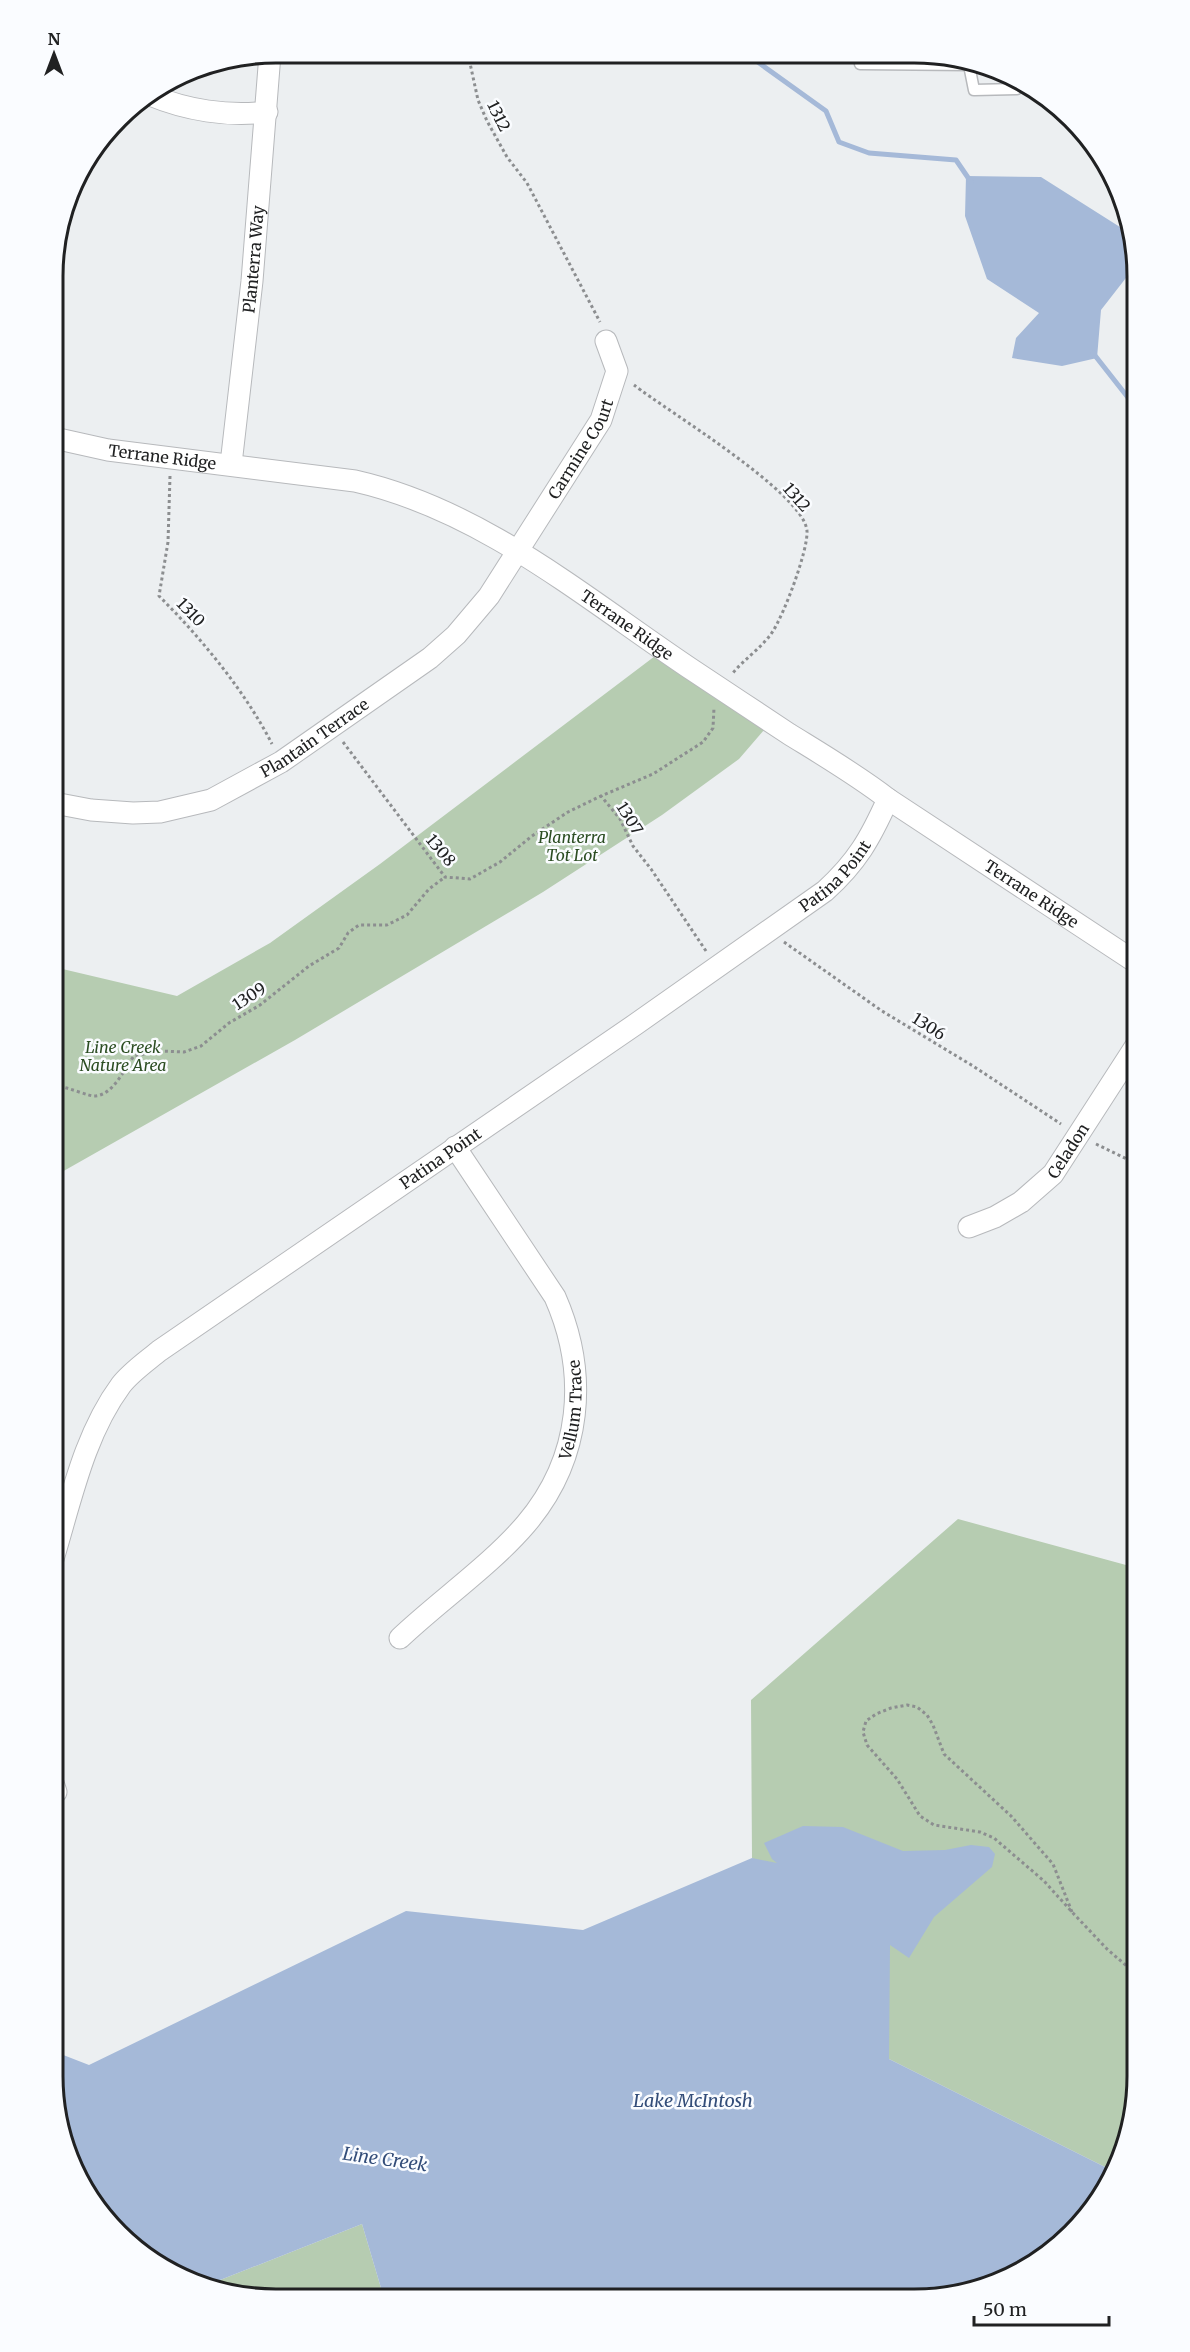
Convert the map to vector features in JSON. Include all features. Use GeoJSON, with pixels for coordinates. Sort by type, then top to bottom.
{"type":"FeatureCollection","features":[{"type":"Feature","properties":{"kind":"street","name":"Planterra Way"},"geometry":{"type":"LineString","coordinates":[[231,464],[252,281],[270,63]]}},
{"type":"Feature","properties":{"kind":"street"},"geometry":{"type":"LineString","coordinates":[[159,99],[195,108],[247,114],[267,112]]}},
{"type":"Feature","properties":{"kind":"street"},"geometry":{"type":"LineString","coordinates":[[606,341],[617,371]]}},
{"type":"Feature","properties":{"kind":"street","name":"Carmine Court"},"geometry":{"type":"LineString","coordinates":[[519,551],[601,420],[617,371]]}},
{"type":"Feature","properties":{"kind":"street","name":"Terrane Ridge"},"geometry":{"type":"LineString","coordinates":[[63,440],[108,450],[355,481],[391,489],[445,511],[519,551],[721,689],[1127,956]]}},
{"type":"Feature","properties":{"kind":"street","name":"Plantain Terrace"},"geometry":{"type":"LineString","coordinates":[[63,804],[102,811],[160,812],[211,800],[281,762],[430,658],[456,635],[489,596],[519,551]]}},
{"type":"Feature","properties":{"kind":"street","name":"Patina Point"},"geometry":{"type":"LineString","coordinates":[[63,1526],[82,1463],[98,1422],[122,1383],[159,1351],[825,891],[848,870],[872,835],[888,799]]}},
{"type":"Feature","properties":{"kind":"street","name":"Celadon"},"geometry":{"type":"LineString","coordinates":[[969,1227],[995,1217],[1021,1202],[1053,1174],[1127,1060]]}},
{"type":"Feature","properties":{"kind":"street","name":"Vellum Trace"},"geometry":{"type":"LineString","coordinates":[[400,1638],[476,1572],[530,1519],[541,1505],[569,1446],[574,1413],[577,1386],[573,1356],[565,1321],[558,1305],[455,1147]]}},
{"type":"Feature","properties":{"kind":"lane"},"geometry":{"type":"LineString","coordinates":[[860,63],[930,63]]}},
{"type":"Feature","properties":{"kind":"lane"},"geometry":{"type":"LineString","coordinates":[[970,70],[974,90],[1015,89]]}},
{"type":"Feature","properties":{"kind":"path","name":"1312"},"geometry":{"type":"LineString","coordinates":[[470,63],[478,100],[487,121],[507,157],[527,183],[545,215],[598,314],[606,341]]}},
{"type":"Feature","properties":{"kind":"path","name":"1312"},"geometry":{"type":"LineString","coordinates":[[617,371],[669,411],[736,457],[774,488],[796,510],[807,530],[805,547],[782,615],[771,634],[741,663],[721,689]]}},
{"type":"Feature","properties":{"kind":"path","name":"1310"},"geometry":{"type":"LineString","coordinates":[[171,458],[168,491],[168,542],[159,596],[210,652],[262,725],[281,762]]}},
{"type":"Feature","properties":{"kind":"path","name":"1307"},"geometry":{"type":"LineString","coordinates":[[716,968],[651,869],[633,846],[620,819],[601,796],[653,774],[703,742],[713,728],[714,700],[721,689]]}},
{"type":"Feature","properties":{"kind":"path","name":"1308"},"geometry":{"type":"LineString","coordinates":[[330,726],[445,877],[470,879],[500,862],[532,836],[568,812],[601,796]]}},
{"type":"Feature","properties":{"kind":"path","name":"1309"},"geometry":{"type":"LineString","coordinates":[[63,1087],[93,1096],[104,1094],[116,1083],[134,1056],[159,1051],[184,1052],[201,1046],[229,1023],[260,1005],[309,966],[339,948],[348,933],[359,925],[387,925],[407,915],[429,889],[445,877]]}},
{"type":"Feature","properties":{"kind":"path","name":"1306"},"geometry":{"type":"LineString","coordinates":[[770,930],[882,1011],[973,1066],[1079,1136],[1127,1159]]}},
{"type":"Feature","properties":{"kind":"path"},"geometry":{"type":"LineString","coordinates":[[1072,1912],[1053,1864],[1011,1816],[944,1754],[927,1715],[917,1707],[907,1706],[876,1713],[866,1721],[863,1732],[867,1745],[897,1779],[920,1816],[934,1825],[980,1832],[994,1838],[1044,1881],[1072,1912],[1107,1949],[1127,1966]]}},
{"type":"Feature","properties":{"kind":"green space","name":"Line Creek Nature Area"},"geometry":{"type":"Polygon","coordinates":[[[663,650],[771,722],[739,759],[662,815],[543,892],[295,1040],[63,1171],[63,969],[177,996],[270,943],[380,864],[663,650]]]}},
{"type":"Feature","properties":{"kind":"green space"},"geometry":{"type":"Polygon","coordinates":[[[958,1519],[1127,1565],[1127,2090],[1120,2131],[1106,2168],[889,2059],[848,1925],[752,1858],[751,1700],[958,1519]]]}},
{"type":"Feature","properties":{"kind":"green space"},"geometry":{"type":"Polygon","coordinates":[[[362,2224],[381,2289],[262,2289],[218,2281],[362,2224]]]}},
{"type":"Feature","properties":{"kind":"water"},"geometry":{"type":"Polygon","coordinates":[[[966,176],[1041,177],[1122,228],[1127,277],[1101,310],[1097,358],[1062,366],[1012,358],[1016,338],[1039,313],[987,279],[965,216],[966,176]]]}},
{"type":"Feature","properties":{"kind":"water","name":"Lake McIntosh"},"geometry":{"type":"Polygon","coordinates":[[[803,1826],[843,1827],[903,1851],[945,1850],[971,1845],[989,1847],[995,1854],[992,1867],[934,1917],[909,1958],[890,1945],[889,2059],[1106,2168],[1083,2206],[1065,2227],[1044,2245],[1021,2260],[983,2278],[928,2289],[381,2289],[362,2224],[218,2281],[194,2273],[169,2260],[135,2236],[107,2206],[79,2158],[67,2118],[63,2090],[63,2055],[89,2065],[406,1911],[583,1930],[752,1858],[777,1863],[772,1859],[764,1843],[803,1826]]]}},
{"type":"Feature","properties":{"kind":"waterway"},"geometry":{"type":"LineString","coordinates":[[759,63],[826,111],[839,142],[869,153],[956,160],[971,182]]}},
{"type":"Feature","properties":{"kind":"waterway"},"geometry":{"type":"LineString","coordinates":[[1093,353],[1127,396]]}},
{"type":"Feature","properties":{"kind":"park label","name":"Planterra Tot Lot"},"geometry":{"type":"Point","coordinates":[572,846]}},
{"type":"Feature","properties":{"kind":"water label","name":"Line Creek"},"geometry":{"type":"Point","coordinates":[385,2159]}}]}
